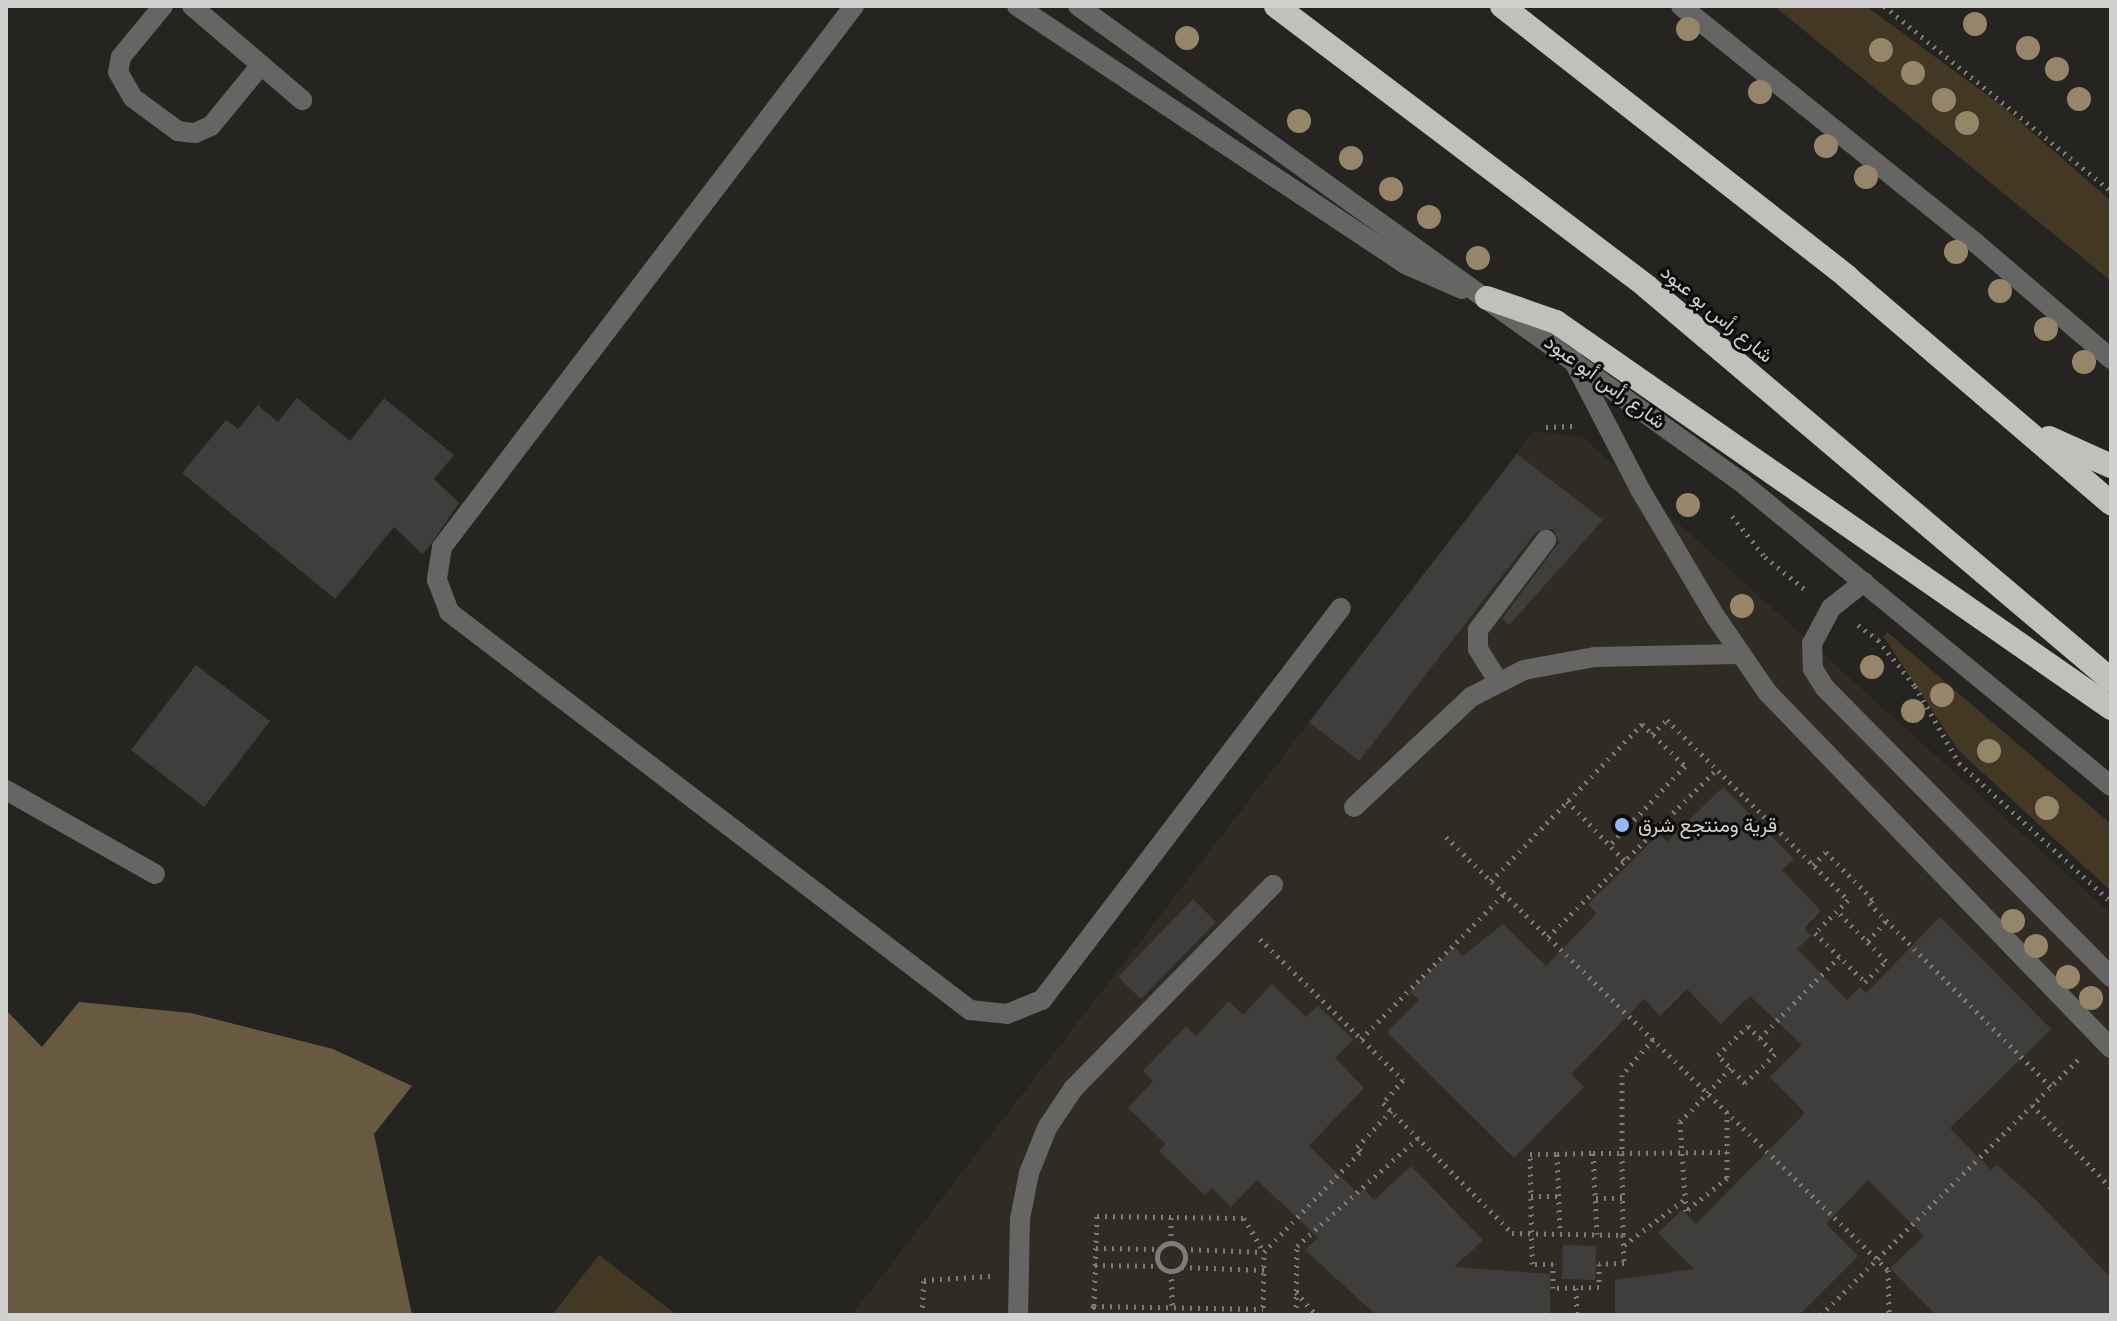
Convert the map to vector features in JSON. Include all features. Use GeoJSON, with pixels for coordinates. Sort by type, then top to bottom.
{"type":"FeatureCollection","features":[{"type":"Feature","properties":{"kind":"highway","name":"شارع رأس بو عبود"},"geometry":{"type":"LineString","coordinates":[[1276,6],[1647,287],[2111,680]]}},
{"type":"Feature","properties":{"kind":"highway"},"geometry":{"type":"LineString","coordinates":[[1502,6],[1847,277],[2028,428],[2111,503]]}},
{"type":"Feature","properties":{"kind":"highway"},"geometry":{"type":"LineString","coordinates":[[1487,298],[1556,322],[2111,708]]}},
{"type":"Feature","properties":{"kind":"highway"},"geometry":{"type":"LineString","coordinates":[[2028,428],[2111,466]]}},
{"type":"Feature","properties":{"kind":"street"},"geometry":{"type":"LineString","coordinates":[[163,6],[121,57],[118,72],[133,98],[178,131],[195,133],[211,126],[261,65]]}},
{"type":"Feature","properties":{"kind":"street"},"geometry":{"type":"LineString","coordinates":[[192,6],[302,100]]}},
{"type":"Feature","properties":{"kind":"street"},"geometry":{"type":"LineString","coordinates":[[854,6],[442,547],[437,580],[449,612],[970,1010],[1007,1014],[1042,1000],[1341,608]]}},
{"type":"Feature","properties":{"kind":"street"},"geometry":{"type":"LineString","coordinates":[[1017,6],[1405,264],[1487,298]]}},
{"type":"Feature","properties":{"kind":"street","name":"شارع رأس أبو عبود"},"geometry":{"type":"LineString","coordinates":[[1078,6],[1572,356],[1741,482],[2111,786]]}},
{"type":"Feature","properties":{"kind":"street"},"geometry":{"type":"LineString","coordinates":[[1681,6],[1977,244],[2111,359]]}},
{"type":"Feature","properties":{"kind":"street"},"geometry":{"type":"LineString","coordinates":[[1572,356],[1641,491],[1738,654],[1826,759],[2108,1038]]}},
{"type":"Feature","properties":{"kind":"street"},"geometry":{"type":"LineString","coordinates":[[1498,681],[1478,649],[1478,630],[1546,540]]}},
{"type":"Feature","properties":{"kind":"street"},"geometry":{"type":"LineString","coordinates":[[1864,582],[1831,608],[1812,643],[1813,669],[1825,688],[2111,977]]}},
{"type":"Feature","properties":{"kind":"street"},"geometry":{"type":"LineString","coordinates":[[1354,807],[1438,725],[1498,681],[1551,662],[1738,654]]}},
{"type":"Feature","properties":{"kind":"street"},"geometry":{"type":"LineString","coordinates":[[6,790],[155,874]]}},
{"type":"Feature","properties":{"kind":"street"},"geometry":{"type":"LineString","coordinates":[[1018,1315],[1018,1275],[1029,1173],[1047,1128],[1073,1089],[1273,885]]}},
{"type":"Feature","properties":{"kind":"path"},"geometry":{"type":"LineString","coordinates":[[1884,6],[2111,191]]}},
{"type":"Feature","properties":{"kind":"path"},"geometry":{"type":"LineString","coordinates":[[1652,734],[1667,720],[1848,900],[1837,911],[1815,933],[1865,982],[1886,961],[1837,911]]}},
{"type":"Feature","properties":{"kind":"path"},"geometry":{"type":"LineString","coordinates":[[1491,881],[1642,724],[1685,766],[1610,845]]}},
{"type":"Feature","properties":{"kind":"path"},"geometry":{"type":"LineString","coordinates":[[1548,937],[1717,769]]}},
{"type":"Feature","properties":{"kind":"path"},"geometry":{"type":"LineString","coordinates":[[1567,801],[1625,861]]}},
{"type":"Feature","properties":{"kind":"path"},"geometry":{"type":"LineString","coordinates":[[1446,837],[1888,1270],[1889,1315]]}},
{"type":"Feature","properties":{"kind":"path"},"geometry":{"type":"LineString","coordinates":[[1813,865],[1826,852],[1886,921],[2051,1087]]}},
{"type":"Feature","properties":{"kind":"path"},"geometry":{"type":"LineString","coordinates":[[1361,1039],[1504,894]]}},
{"type":"Feature","properties":{"kind":"path"},"geometry":{"type":"LineString","coordinates":[[1240,918],[1403,1080],[1383,1103],[1512,1233],[1623,1235]]}},
{"type":"Feature","properties":{"kind":"path"},"geometry":{"type":"LineString","coordinates":[[1868,941],[1886,921]]}},
{"type":"Feature","properties":{"kind":"path"},"geometry":{"type":"LineString","coordinates":[[1760,1038],[1839,957]]}},
{"type":"Feature","properties":{"kind":"path"},"geometry":{"type":"LineString","coordinates":[[1748,1026],[1775,1054],[1745,1083],[1731,1068],[1718,1055],[1748,1026]]}},
{"type":"Feature","properties":{"kind":"path"},"geometry":{"type":"LineString","coordinates":[[1821,1315],[2032,1105],[2108,1038]]}},
{"type":"Feature","properties":{"kind":"path"},"geometry":{"type":"LineString","coordinates":[[1653,1039],[1622,1075],[1622,1153],[1624,1263],[1599,1264],[1599,1287],[1576,1288],[1553,1288],[1553,1264],[1532,1264],[1530,1154],[1593,1153],[1622,1153],[1682,1153],[1727,1152]]}},
{"type":"Feature","properties":{"kind":"path"},"geometry":{"type":"LineString","coordinates":[[1727,1112],[1727,1178],[1686,1211],[1680,1122],[1731,1068]]}},
{"type":"Feature","properties":{"kind":"path"},"geometry":{"type":"LineString","coordinates":[[2032,1105],[2111,1188]]}},
{"type":"Feature","properties":{"kind":"path"},"geometry":{"type":"LineString","coordinates":[[1171,1243],[1183,1249],[1264,1252],[1361,1151],[1357,1147],[1391,1111]]}},
{"type":"Feature","properties":{"kind":"path"},"geometry":{"type":"LineString","coordinates":[[1296,1315],[1297,1246],[1418,1138]]}},
{"type":"Feature","properties":{"kind":"path"},"geometry":{"type":"LineString","coordinates":[[1593,1153],[1597,1234]]}},
{"type":"Feature","properties":{"kind":"path"},"geometry":{"type":"LineString","coordinates":[[1557,1154],[1560,1233]]}},
{"type":"Feature","properties":{"kind":"path"},"geometry":{"type":"LineString","coordinates":[[1531,1196],[1558,1196]]}},
{"type":"Feature","properties":{"kind":"path"},"geometry":{"type":"LineString","coordinates":[[1595,1198],[1623,1198]]}},
{"type":"Feature","properties":{"kind":"path"},"geometry":{"type":"LineString","coordinates":[[1623,1246],[1685,1199]]}},
{"type":"Feature","properties":{"kind":"path"},"geometry":{"type":"LineString","coordinates":[[1088,1315],[1094,1306],[1097,1216],[1244,1218],[1264,1252],[1263,1312],[1172,1306],[1094,1306]]}},
{"type":"Feature","properties":{"kind":"path"},"geometry":{"type":"LineString","coordinates":[[1171,1217],[1171,1243]]}},
{"type":"Feature","properties":{"kind":"path"},"geometry":{"type":"LineString","coordinates":[[1096,1248],[1160,1249],[1171,1243]]}},
{"type":"Feature","properties":{"kind":"path"},"geometry":{"type":"LineString","coordinates":[[1160,1249],[1160,1266]]}},
{"type":"Feature","properties":{"kind":"path"},"geometry":{"type":"LineString","coordinates":[[1182,1267],[1183,1249]]}},
{"type":"Feature","properties":{"kind":"path"},"geometry":{"type":"LineString","coordinates":[[1095,1265],[1160,1266],[1171,1271],[1182,1267],[1264,1270]]}},
{"type":"Feature","properties":{"kind":"path"},"geometry":{"type":"LineString","coordinates":[[1171,1271],[1172,1306]]}},
{"type":"Feature","properties":{"kind":"path"},"geometry":{"type":"LineString","coordinates":[[922,1315],[921,1285],[929,1277],[1018,1275]]}},
{"type":"Feature","properties":{"kind":"path"},"geometry":{"type":"LineString","coordinates":[[1576,1288],[1577,1315]]}},
{"type":"Feature","properties":{"kind":"path"},"geometry":{"type":"LineString","coordinates":[[1296,1292],[1316,1315]]}},
{"type":"Feature","properties":{"kind":"shaded area"},"geometry":{"type":"Polygon","coordinates":[[[1774,6],[1866,6],[2002,106],[2111,201],[2111,281],[1774,6]]]}},
{"type":"Feature","properties":{"kind":"shaded area","name":"قرية ومنتجع شرق"},"geometry":{"type":"Polygon","coordinates":[[[1534,431],[1583,437],[2111,914],[2111,1315],[852,1315],[1534,431]]]}},
{"type":"Feature","properties":{"kind":"shaded area"},"geometry":{"type":"Polygon","coordinates":[[[1887,632],[2111,824],[2111,891],[1958,750],[1884,637],[1887,632]]]}},
{"type":"Feature","properties":{"kind":"shaded area"},"geometry":{"type":"Polygon","coordinates":[[[79,1002],[191,1013],[333,1049],[412,1086],[374,1134],[412,1315],[6,1315],[6,1010],[42,1047],[79,1002]]]}},
{"type":"Feature","properties":{"kind":"shaded area"},"geometry":{"type":"Polygon","coordinates":[[[599,1255],[677,1315],[552,1315],[599,1255]]]}},
{"type":"Feature","properties":{"kind":"building"},"geometry":{"type":"Polygon","coordinates":[[[297,398],[350,441],[384,398],[454,455],[434,479],[459,503],[429,547],[422,554],[394,527],[335,599],[182,473],[226,420],[238,429],[258,405],[278,422],[297,398]]]}},
{"type":"Feature","properties":{"kind":"building"},"geometry":{"type":"Polygon","coordinates":[[[1517,454],[1603,520],[1509,625],[1502,619],[1559,542],[1553,529],[1536,532],[1359,761],[1309,722],[1517,454]]]}},
{"type":"Feature","properties":{"kind":"building"},"geometry":{"type":"Polygon","coordinates":[[[196,665],[270,721],[204,807],[131,750],[196,665]]]}},
{"type":"Feature","properties":{"kind":"building"},"geometry":{"type":"Polygon","coordinates":[[[1723,787],[1794,859],[1782,870],[1821,911],[1804,928],[1811,936],[1797,949],[1847,1000],[1860,987],[1866,993],[1940,917],[2051,1029],[1950,1128],[1991,1170],[1997,1165],[2036,1200],[2111,1278],[2111,1315],[1936,1315],[1890,1268],[1924,1236],[1868,1180],[1826,1224],[1858,1256],[1799,1315],[1615,1315],[1615,1280],[1694,1269],[1658,1233],[1682,1210],[1696,1224],[1805,1113],[1770,1077],[1802,1045],[1750,996],[1721,1024],[1687,989],[1660,1016],[1644,999],[1571,1074],[1584,1087],[1514,1158],[1387,1032],[1419,1000],[1410,992],[1454,947],[1463,956],[1503,924],[1546,966],[1597,913],[1588,904],[1659,834],[1667,842],[1723,787]]]}},
{"type":"Feature","properties":{"kind":"building"},"geometry":{"type":"Polygon","coordinates":[[[1193,899],[1216,922],[1141,999],[1118,977],[1193,899]]]}},
{"type":"Feature","properties":{"kind":"building"},"geometry":{"type":"Polygon","coordinates":[[[1272,984],[1306,1017],[1318,1006],[1354,1040],[1335,1058],[1364,1088],[1309,1146],[1359,1194],[1364,1189],[1374,1200],[1411,1166],[1483,1240],[1454,1267],[1550,1274],[1550,1315],[1376,1315],[1305,1250],[1318,1238],[1257,1180],[1231,1207],[1212,1188],[1205,1195],[1159,1151],[1166,1144],[1128,1108],[1153,1081],[1143,1071],[1186,1026],[1196,1036],[1229,1001],[1243,1015],[1272,984]]]}},
{"type":"Feature","properties":{"kind":"building"},"geometry":{"type":"Polygon","coordinates":[[[1563,1245],[1596,1246],[1595,1280],[1562,1279],[1563,1245]]]}},
{"type":"Feature","properties":{"kind":"place","name":"قرية ومنتجع شرق"},"geometry":{"type":"Point","coordinates":[1622,825]}}]}
